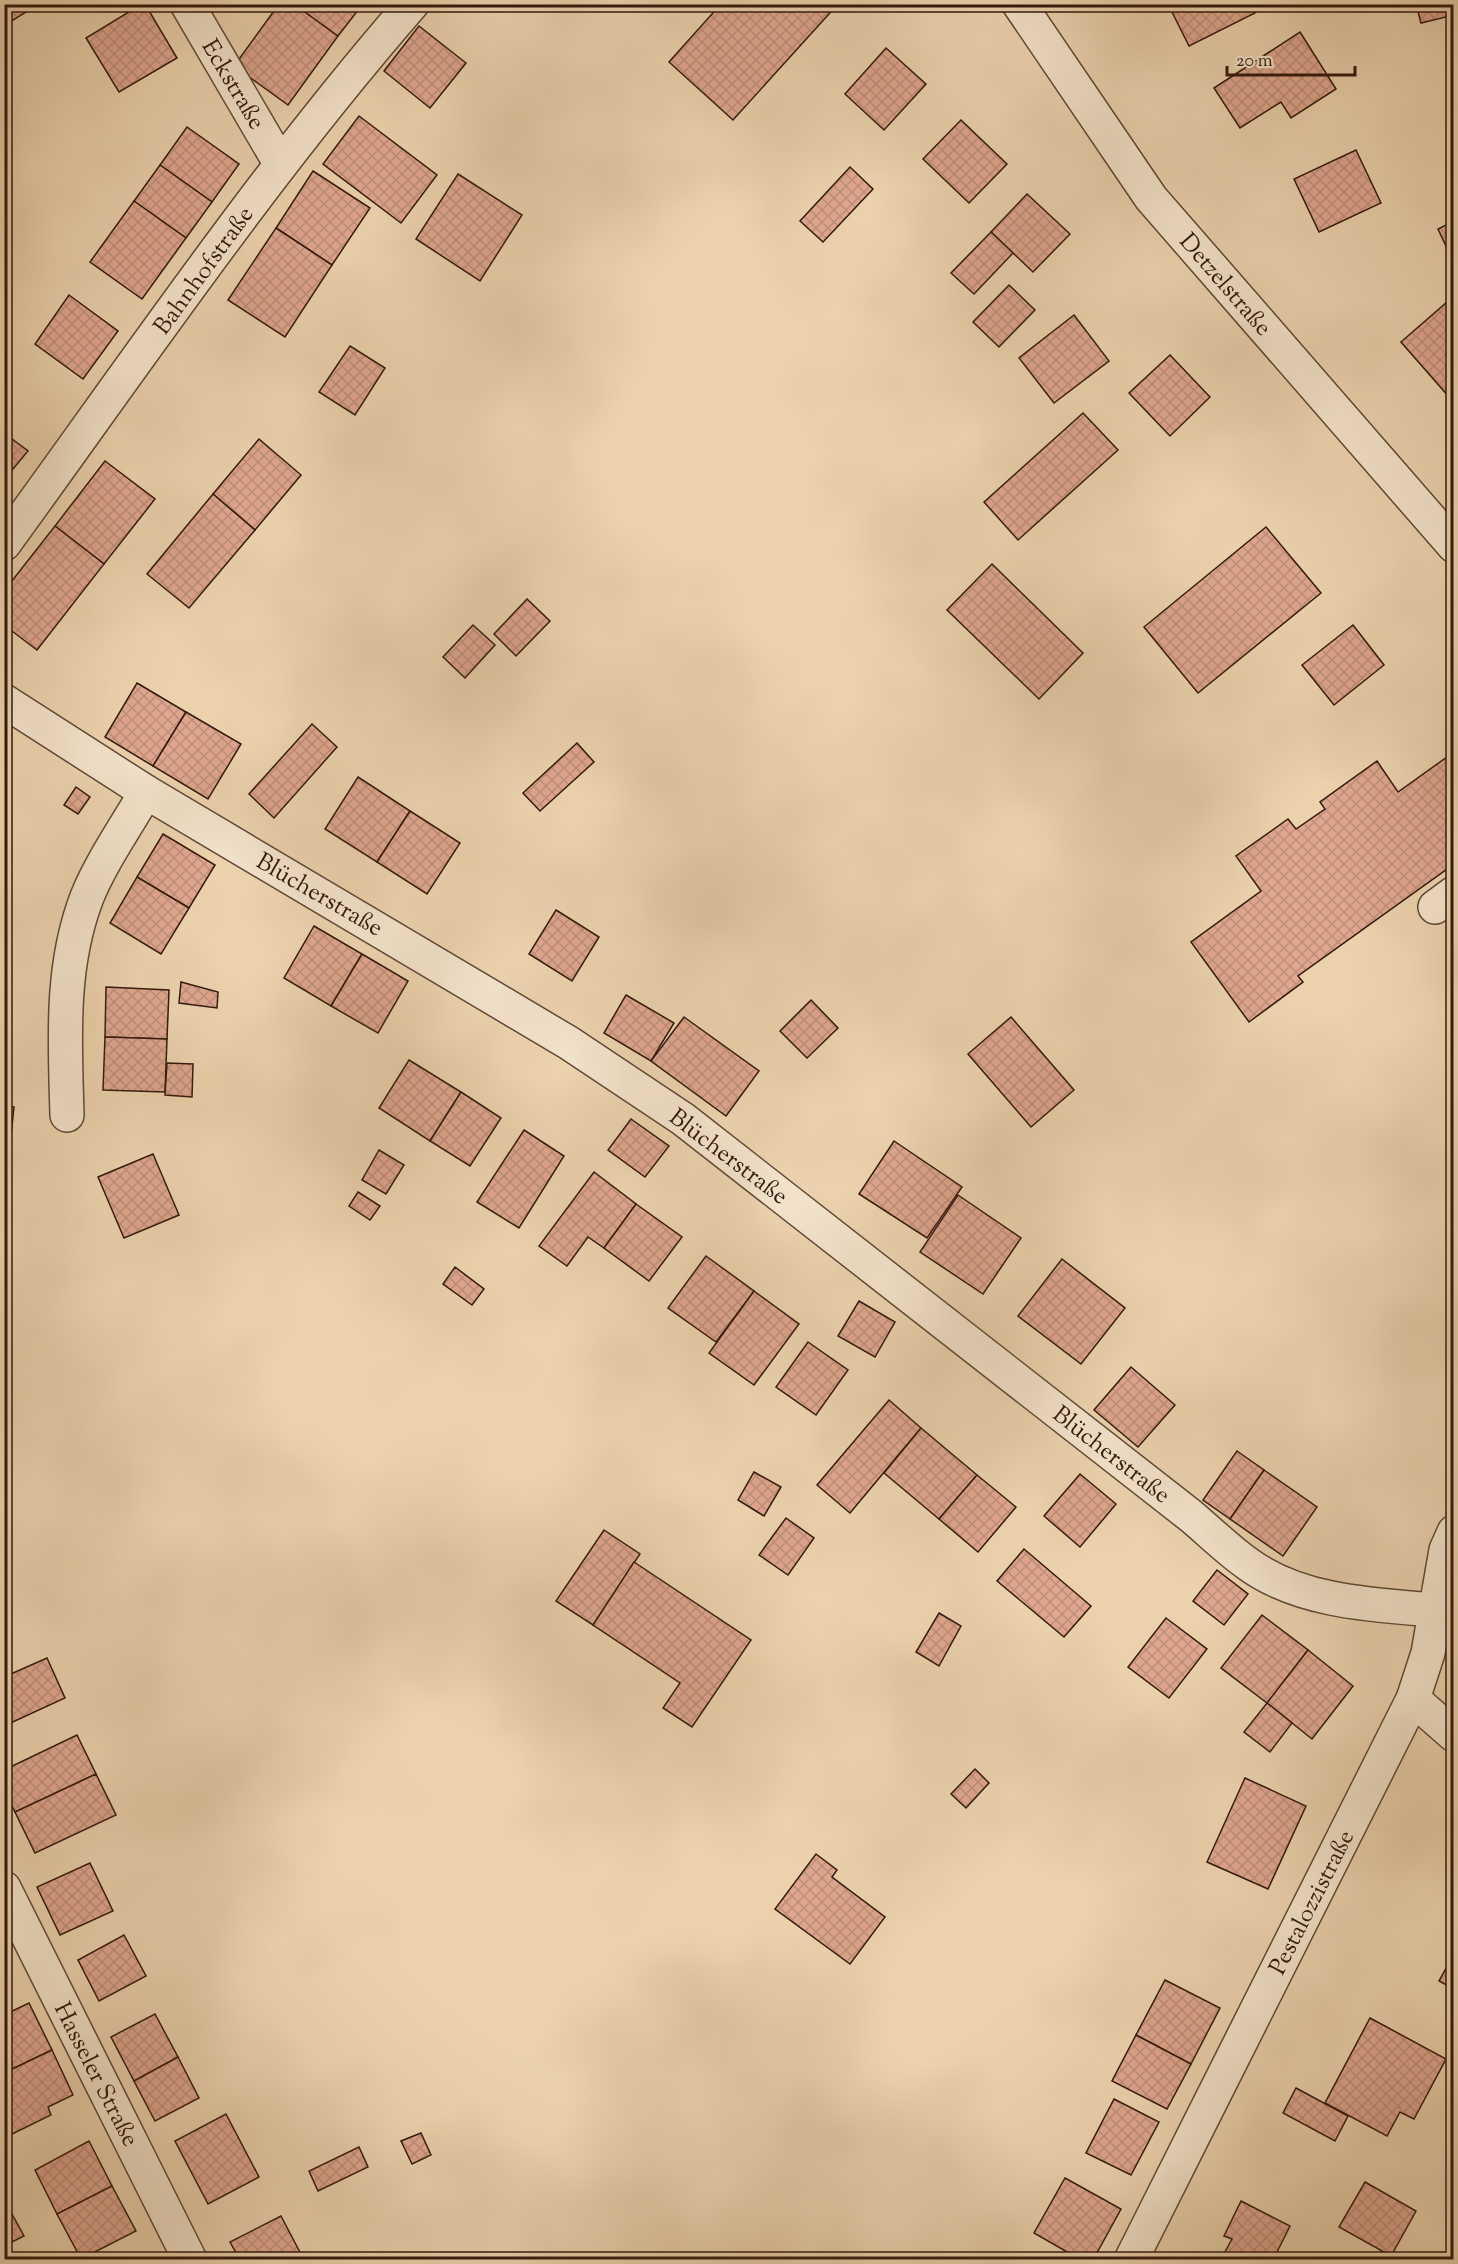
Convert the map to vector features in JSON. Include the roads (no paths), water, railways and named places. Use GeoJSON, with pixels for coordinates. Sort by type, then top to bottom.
{"type":"FeatureCollection","features":[{"type":"Feature","properties":{"kind":"street","name":"Eckstraße"},"geometry":{"type":"LineString","coordinates":[[187,4],[280,163]]}},
{"type":"Feature","properties":{"kind":"street","name":"Bahnhofstraße"},"geometry":{"type":"LineString","coordinates":[[4,544],[280,163],[342,85],[412,4]]}},
{"type":"Feature","properties":{"kind":"street","name":"Detzelstraße"},"geometry":{"type":"LineString","coordinates":[[1019,4],[1151,198],[1454,546]]}},
{"type":"Feature","properties":{"kind":"street","name":"Blücherstraße"},"geometry":{"type":"LineString","coordinates":[[4,701],[146,792],[549,1031],[683,1119],[1182,1508],[1249,1565],[1294,1587],[1349,1603],[1435,1610]]}},
{"type":"Feature","properties":{"kind":"street"},"geometry":{"type":"LineString","coordinates":[[67,1115],[65,1016],[71,946],[88,895],[146,792]]}},
{"type":"Feature","properties":{"kind":"street","name":"Pestalozzistraße"},"geometry":{"type":"LineString","coordinates":[[1131,2259],[1413,1699],[1428,1653],[1446,1550],[1454,1532]]}},
{"type":"Feature","properties":{"kind":"street"},"geometry":{"type":"LineString","coordinates":[[1413,1699],[1454,1735]]}},
{"type":"Feature","properties":{"kind":"street","name":"Hasseler Straße"},"geometry":{"type":"LineString","coordinates":[[4,1888],[190,2259]]}}]}
